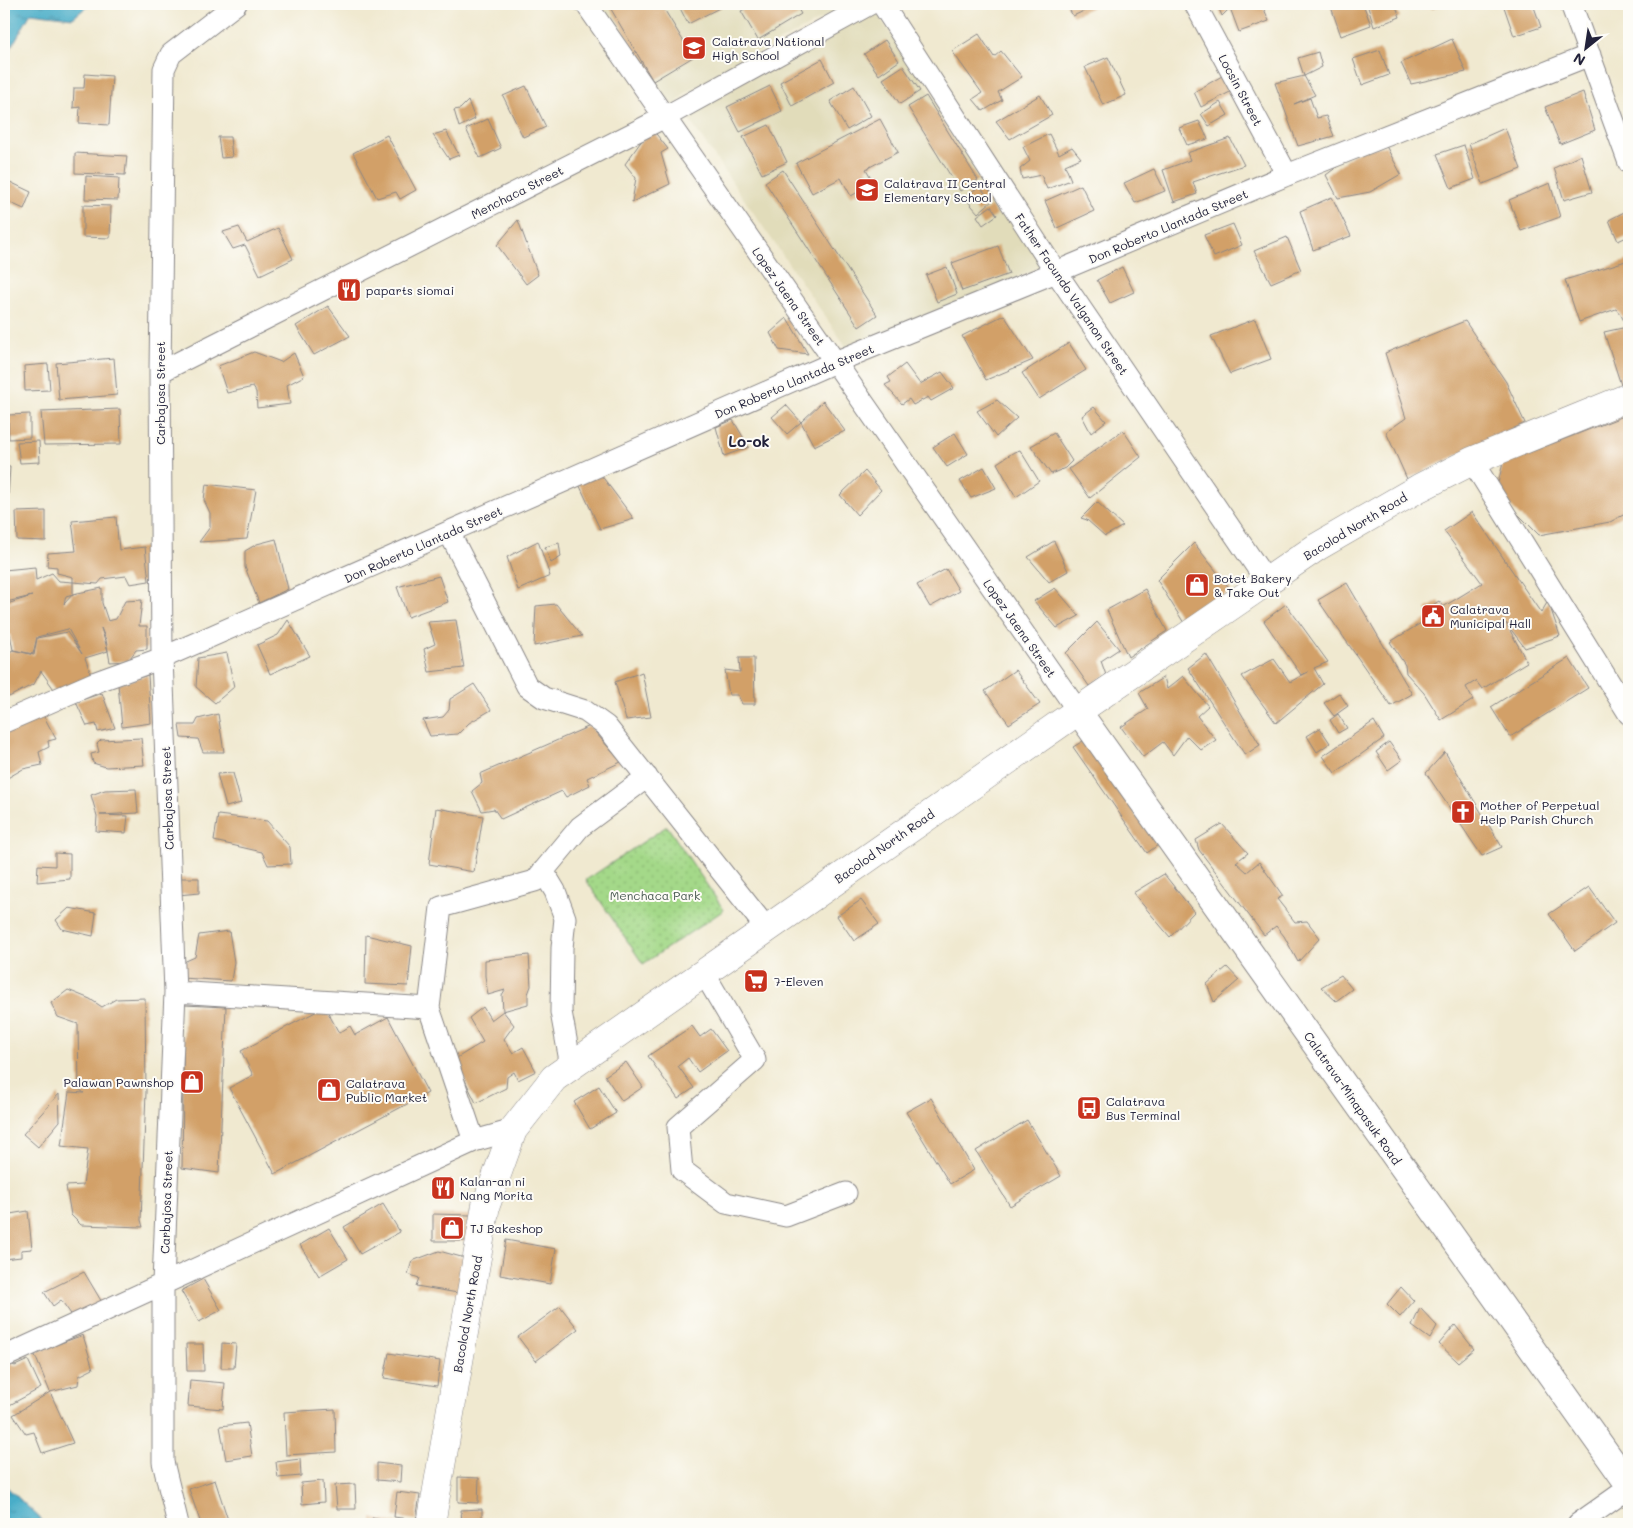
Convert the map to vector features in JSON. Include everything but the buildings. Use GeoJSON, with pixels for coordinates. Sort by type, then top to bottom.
{"type":"FeatureCollection","features":[{"type":"Feature","properties":{"kind":"highway","name":"Bacolod North Road"},"geometry":{"type":"LineString","coordinates":[[431,1524],[486,1205],[513,1130],[554,1078],[1078,711],[1325,542],[1419,488],[1472,461],[1629,397]]}},
{"type":"Feature","properties":{"kind":"main road","name":"Calatrava-Minapasuk Road"},"geometry":{"type":"LineString","coordinates":[[1078,711],[1629,1486]]}},
{"type":"Feature","properties":{"kind":"street","name":"Carbajosa Street"},"geometry":{"type":"LineString","coordinates":[[178,1524],[163,1462],[162,1283],[175,992],[162,658],[160,372],[164,69],[171,54],[236,4]]}},
{"type":"Feature","properties":{"kind":"street","name":"Lopez Jaena Street"},"geometry":{"type":"LineString","coordinates":[[586,4],[1078,711]]}},
{"type":"Feature","properties":{"kind":"street","name":"Menchaca Street"},"geometry":{"type":"LineString","coordinates":[[160,372],[665,117],[870,4]]}},
{"type":"Feature","properties":{"kind":"street","name":"Father Facundo Valganon Street"},"geometry":{"type":"LineString","coordinates":[[882,4],[1056,272],[1267,582]]}},
{"type":"Feature","properties":{"kind":"street","name":"Locsin Street"},"geometry":{"type":"LineString","coordinates":[[1195,4],[1287,175]]}},
{"type":"Feature","properties":{"kind":"street"},"geometry":{"type":"LineString","coordinates":[[1571,4],[1629,163]]}},
{"type":"Feature","properties":{"kind":"street","name":"Don Roberto Llantada Street"},"geometry":{"type":"LineString","coordinates":[[4,722],[96,682],[162,658],[836,362],[1287,175],[1590,55]]}},
{"type":"Feature","properties":{"kind":"street"},"geometry":{"type":"LineString","coordinates":[[1472,461],[1629,714]]}},
{"type":"Feature","properties":{"kind":"street"},"geometry":{"type":"LineString","coordinates":[[449,532],[527,686],[544,698],[585,711],[606,726],[767,928]]}},
{"type":"Feature","properties":{"kind":"street"},"geometry":{"type":"LineString","coordinates":[[474,1141],[429,1008],[441,907],[535,881],[580,826],[647,777]]}},
{"type":"Feature","properties":{"kind":"street"},"geometry":{"type":"LineString","coordinates":[[543,871],[555,891],[565,918],[562,948],[561,1012],[572,1066]]}},
{"type":"Feature","properties":{"kind":"street"},"geometry":{"type":"LineString","coordinates":[[704,973],[755,1060],[678,1127],[682,1170],[726,1203],[786,1216],[846,1192]]}},
{"type":"Feature","properties":{"kind":"street"},"geometry":{"type":"LineString","coordinates":[[175,992],[429,1008]]}},
{"type":"Feature","properties":{"kind":"street"},"geometry":{"type":"LineString","coordinates":[[4,1357],[474,1141],[513,1130]]}},
{"type":"Feature","properties":{"kind":"street"},"geometry":{"type":"LineString","coordinates":[[1578,1524],[1629,1486]]}},
{"type":"Feature","properties":{"kind":"shaded area","name":"Calatrava National High School"},"geometry":{"type":"Polygon","coordinates":[[[590,4],[849,4],[686,92],[665,117],[590,4]]]}},
{"type":"Feature","properties":{"kind":"shaded area","name":"Calatrava II Central Elementary School"},"geometry":{"type":"Polygon","coordinates":[[[873,8],[1047,265],[847,348],[685,114],[873,8]]]}},
{"type":"Feature","properties":{"kind":"green space","name":"Menchaca Park"},"geometry":{"type":"Polygon","coordinates":[[[667,826],[724,910],[643,964],[586,880],[667,826]]]}},
{"type":"Feature","properties":{"kind":"water"},"geometry":{"type":"Polygon","coordinates":[[[4,4],[90,4],[73,18],[31,13],[4,60],[4,4]]]}},
{"type":"Feature","properties":{"kind":"water"},"geometry":{"type":"Polygon","coordinates":[[[4,1483],[7,1487],[46,1524],[4,1524],[4,1483]]]}},
{"type":"Feature","properties":{"kind":"place","name":"Calatrava National High School"},"geometry":{"type":"Point","coordinates":[694,48]}},
{"type":"Feature","properties":{"kind":"place","name":"Calatrava II Central Elementary School"},"geometry":{"type":"Point","coordinates":[867,190]}},
{"type":"Feature","properties":{"kind":"place","name":"paparts siomai"},"geometry":{"type":"Point","coordinates":[349,290]}},
{"type":"Feature","properties":{"kind":"place","name":"Botet Bakery & Take Out"},"geometry":{"type":"Point","coordinates":[1197,585]}},
{"type":"Feature","properties":{"kind":"place","name":"Calatrava Municipal Hall"},"geometry":{"type":"Point","coordinates":[1433,616]}},
{"type":"Feature","properties":{"kind":"place","name":"Mother of Perpetual Help Parish Church"},"geometry":{"type":"Point","coordinates":[1463,812]}},
{"type":"Feature","properties":{"kind":"place","name":"7-Eleven"},"geometry":{"type":"Point","coordinates":[756,981]}},
{"type":"Feature","properties":{"kind":"place","name":"Palawan Pawnshop"},"geometry":{"type":"Point","coordinates":[192,1082]}},
{"type":"Feature","properties":{"kind":"place","name":"Calatrava Public Market"},"geometry":{"type":"Point","coordinates":[329,1090]}},
{"type":"Feature","properties":{"kind":"place","name":"Calatrava Bus Terminal"},"geometry":{"type":"Point","coordinates":[1089,1108]}},
{"type":"Feature","properties":{"kind":"place","name":"Kalan-an ni Nang Morita"},"geometry":{"type":"Point","coordinates":[443,1188]}},
{"type":"Feature","properties":{"kind":"place","name":"TJ Bakeshop"},"geometry":{"type":"Point","coordinates":[452,1228]}},
{"type":"Feature","properties":{"kind":"district","name":"Lo-ok"},"geometry":{"type":"Point","coordinates":[749,441]}}]}
